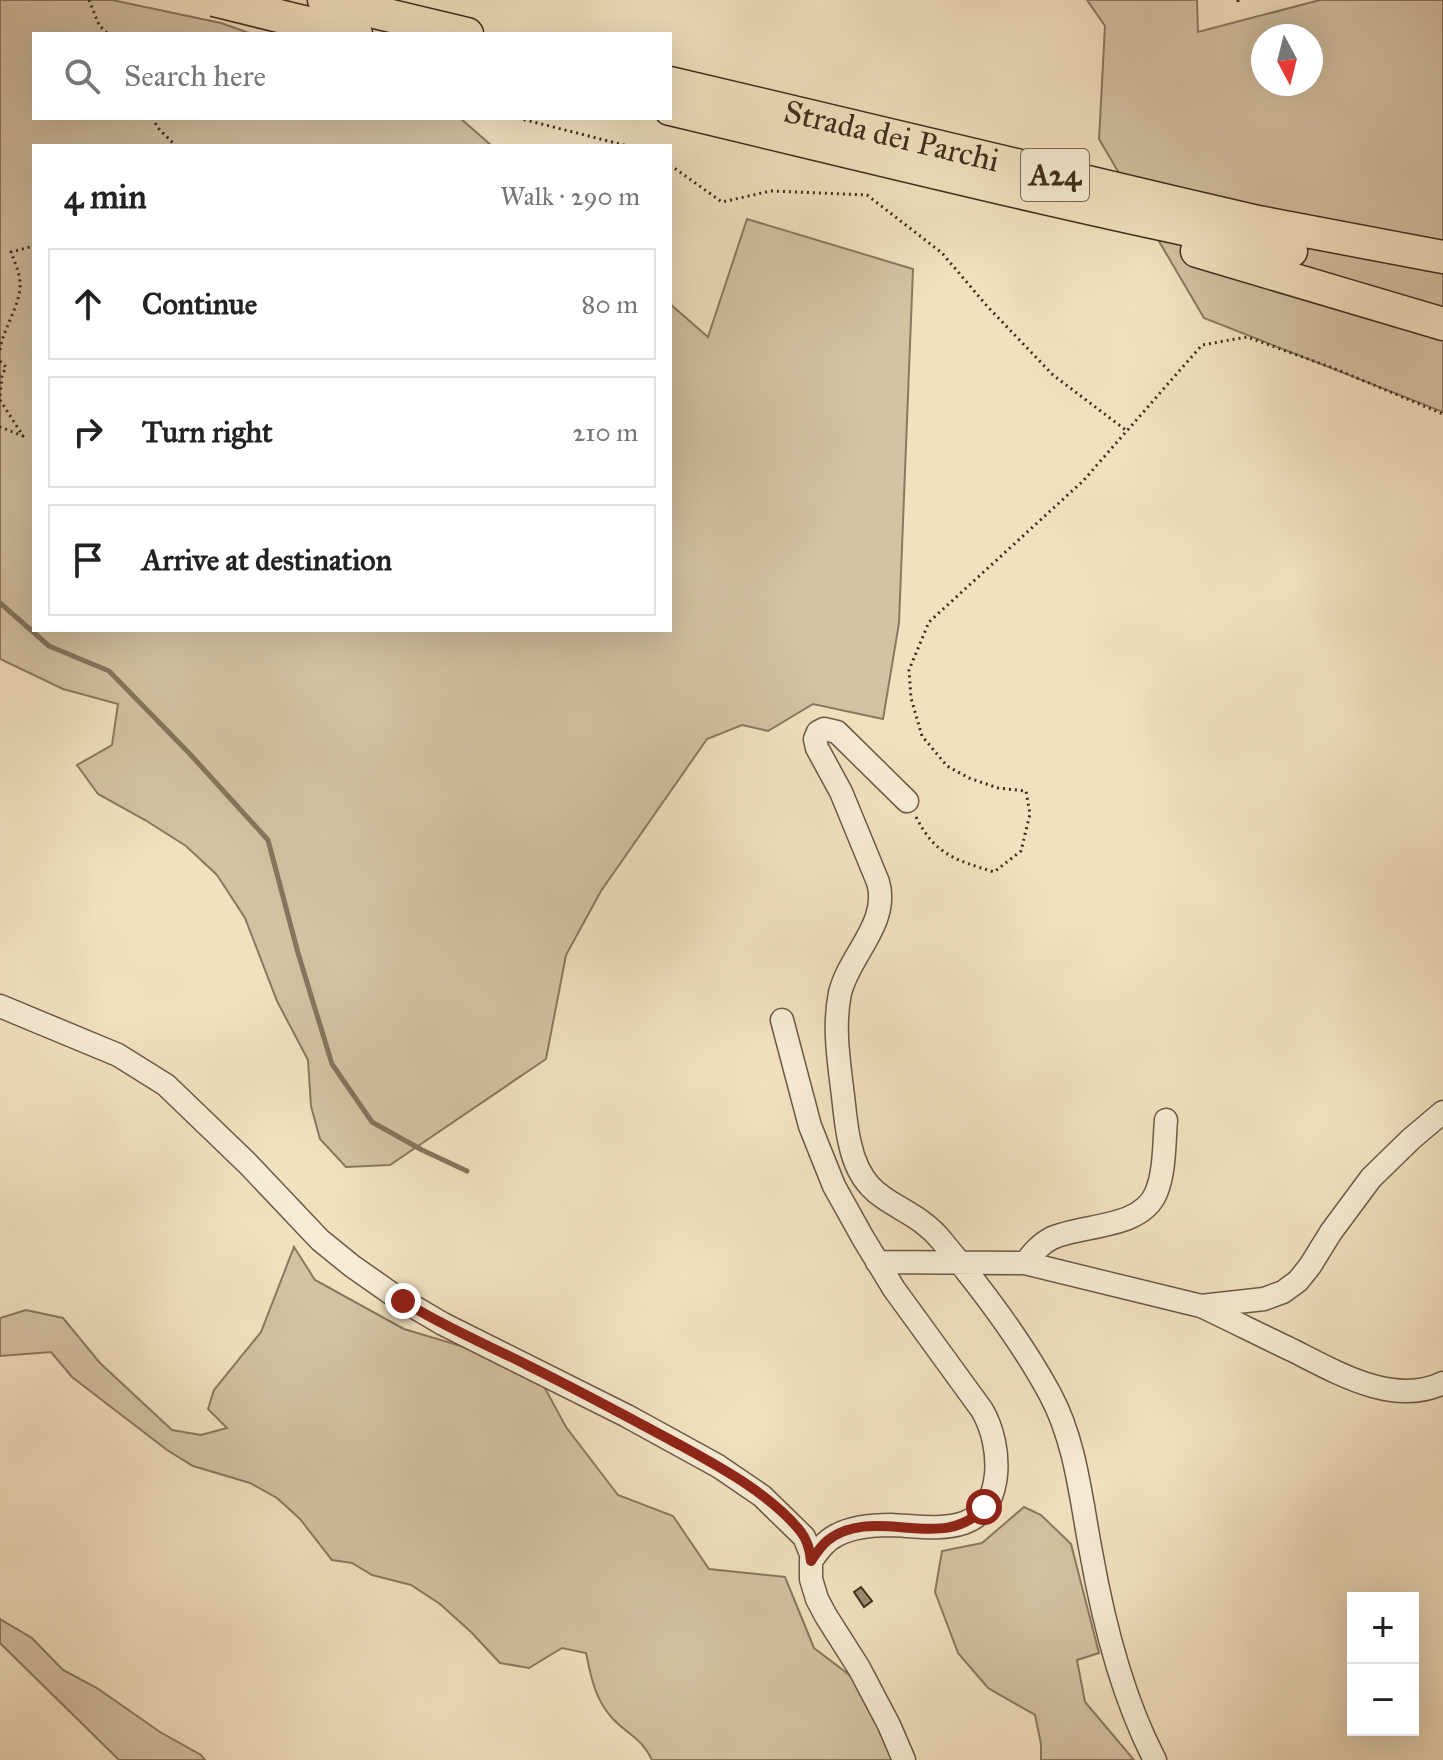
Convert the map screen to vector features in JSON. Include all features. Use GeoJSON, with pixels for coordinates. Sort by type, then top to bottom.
{"type":"FeatureCollection","features":[{"type":"Feature","properties":{"kind":"highway"},"geometry":{"type":"LineString","coordinates":[[214,0],[347,32]]}},
{"type":"Feature","properties":{"kind":"highway"},"geometry":{"type":"LineString","coordinates":[[324,0],[459,32]]}},
{"type":"Feature","properties":{"kind":"highway","name":"Strada dei Parchi"},"geometry":{"type":"LineString","coordinates":[[672,83],[1258,222],[1443,257]]}},
{"type":"Feature","properties":{"kind":"highway","name":"Strada dei Parchi"},"geometry":{"type":"LineString","coordinates":[[672,109],[965,180],[1222,237],[1443,280]]}},
{"type":"Feature","properties":{"kind":"highway"},"geometry":{"type":"LineString","coordinates":[[965,180],[1443,324]]}},
{"type":"Feature","properties":{"kind":"street"},"geometry":{"type":"LineString","coordinates":[[907,801],[837,732],[824,729],[818,732],[815,739],[817,748],[841,792],[881,893],[877,918],[847,971],[838,1006],[839,1059],[851,1151],[870,1187],[922,1222],[941,1240],[1015,1336],[1058,1411],[1073,1456],[1111,1637],[1136,1719],[1155,1760]]}},
{"type":"Feature","properties":{"kind":"street"},"geometry":{"type":"LineString","coordinates":[[0,1006],[118,1055],[172,1090],[320,1240],[392,1294],[708,1460],[762,1496],[800,1531],[809,1548],[812,1585],[819,1604],[859,1668],[904,1760]]}},
{"type":"Feature","properties":{"kind":"street"},"geometry":{"type":"LineString","coordinates":[[782,1020],[816,1145],[834,1186],[900,1298],[978,1402],[987,1418],[995,1450],[995,1481],[984,1507],[975,1517],[960,1525],[938,1529],[888,1525],[854,1529],[829,1540],[811,1561]]}},
{"type":"Feature","properties":{"kind":"street"},"geometry":{"type":"LineString","coordinates":[[1201,1306],[1264,1299],[1283,1292],[1298,1281],[1371,1178],[1443,1112]]}},
{"type":"Feature","properties":{"kind":"street"},"geometry":{"type":"LineString","coordinates":[[1025,1263],[1039,1246],[1053,1238],[1127,1219],[1144,1209],[1159,1181],[1166,1120]]}},
{"type":"Feature","properties":{"kind":"street"},"geometry":{"type":"LineString","coordinates":[[877,1262],[1025,1263],[1201,1306],[1358,1381],[1382,1388],[1406,1390],[1443,1383]]}},
{"type":"Feature","properties":{"kind":"path"},"geometry":{"type":"LineString","coordinates":[[89,0],[99,25],[106,32]]}},
{"type":"Feature","properties":{"kind":"path"},"geometry":{"type":"LineString","coordinates":[[153,120],[174,144]]}},
{"type":"Feature","properties":{"kind":"path"},"geometry":{"type":"LineString","coordinates":[[526,120],[620,144]]}},
{"type":"Feature","properties":{"kind":"path"},"geometry":{"type":"LineString","coordinates":[[672,166],[722,202],[771,191],[867,195],[942,253],[1053,375],[1127,431]]}},
{"type":"Feature","properties":{"kind":"path"},"geometry":{"type":"LineString","coordinates":[[0,350],[2,336],[13,316],[20,283],[11,252],[32,247]]}},
{"type":"Feature","properties":{"kind":"path"},"geometry":{"type":"LineString","coordinates":[[907,801],[924,834],[952,859],[994,872],[1021,851],[1030,814],[1026,791],[998,788],[947,766],[922,736],[911,698],[909,670],[929,622],[1083,481],[1202,345],[1247,337],[1333,368],[1443,414]]}},
{"type":"Feature","properties":{"kind":"path"},"geometry":{"type":"LineString","coordinates":[[0,361],[6,367],[0,398],[23,436],[0,427]]}},
{"type":"Feature","properties":{"kind":"shaded area"},"geometry":{"type":"Polygon","coordinates":[[[0,0],[112,0],[221,23],[246,32],[32,32],[32,120],[462,120],[490,144],[32,144],[32,632],[672,632],[672,306],[708,337],[747,219],[913,269],[899,623],[883,719],[813,704],[768,731],[742,725],[707,739],[601,891],[566,955],[546,1059],[390,1165],[346,1167],[320,1139],[311,1106],[308,1060],[277,1001],[245,918],[217,875],[186,846],[98,794],[77,765],[112,745],[118,704],[63,689],[0,659],[0,0]]]}},
{"type":"Feature","properties":{"kind":"shaded area"},"geometry":{"type":"Polygon","coordinates":[[[1087,0],[1197,0],[1198,32],[1320,0],[1443,0],[1443,412],[1204,318],[1099,139],[1105,26],[1087,0]]]}},
{"type":"Feature","properties":{"kind":"shaded area"},"geometry":{"type":"Polygon","coordinates":[[[294,1247],[315,1280],[404,1329],[534,1368],[566,1427],[618,1495],[673,1516],[709,1569],[785,1577],[814,1648],[872,1692],[903,1760],[652,1760],[639,1741],[612,1718],[601,1703],[586,1653],[562,1648],[529,1668],[500,1663],[440,1604],[411,1585],[372,1575],[352,1563],[332,1560],[300,1519],[277,1498],[250,1483],[193,1466],[167,1450],[72,1377],[51,1352],[0,1356],[0,1318],[26,1310],[63,1318],[100,1363],[172,1430],[201,1435],[227,1428],[208,1409],[214,1390],[261,1332],[294,1247]]]}},
{"type":"Feature","properties":{"kind":"shaded area"},"geometry":{"type":"Polygon","coordinates":[[[1024,1507],[1041,1515],[1071,1544],[1099,1653],[1077,1660],[1085,1702],[1134,1760],[1041,1760],[1035,1715],[988,1688],[958,1653],[935,1592],[942,1551],[982,1543],[1024,1507]]]}},
{"type":"Feature","properties":{"kind":"shaded area"},"geometry":{"type":"Polygon","coordinates":[[[0,1619],[32,1638],[63,1670],[97,1688],[205,1760],[119,1760],[0,1643],[0,1619]]]}},
{"type":"Feature","properties":{"kind":"building"},"geometry":{"type":"Polygon","coordinates":[[[861,1587],[872,1601],[864,1607],[854,1592],[861,1587]]]}},
{"type":"Feature","properties":{"kind":"waterway"},"geometry":{"type":"LineString","coordinates":[[0,603],[32,631]]}},
{"type":"Feature","properties":{"kind":"waterway"},"geometry":{"type":"LineString","coordinates":[[33,632],[49,646],[109,671],[268,840],[332,1064],[372,1122],[467,1171]]}},
{"type":"Feature","properties":{"kind":"route"},"geometry":{"type":"LineString","coordinates":[[403,1301],[627,1416],[743,1482],[800,1531],[809,1548],[811,1561],[823,1544],[847,1531],[888,1525],[945,1528],[968,1521],[984,1507]]}}]}
